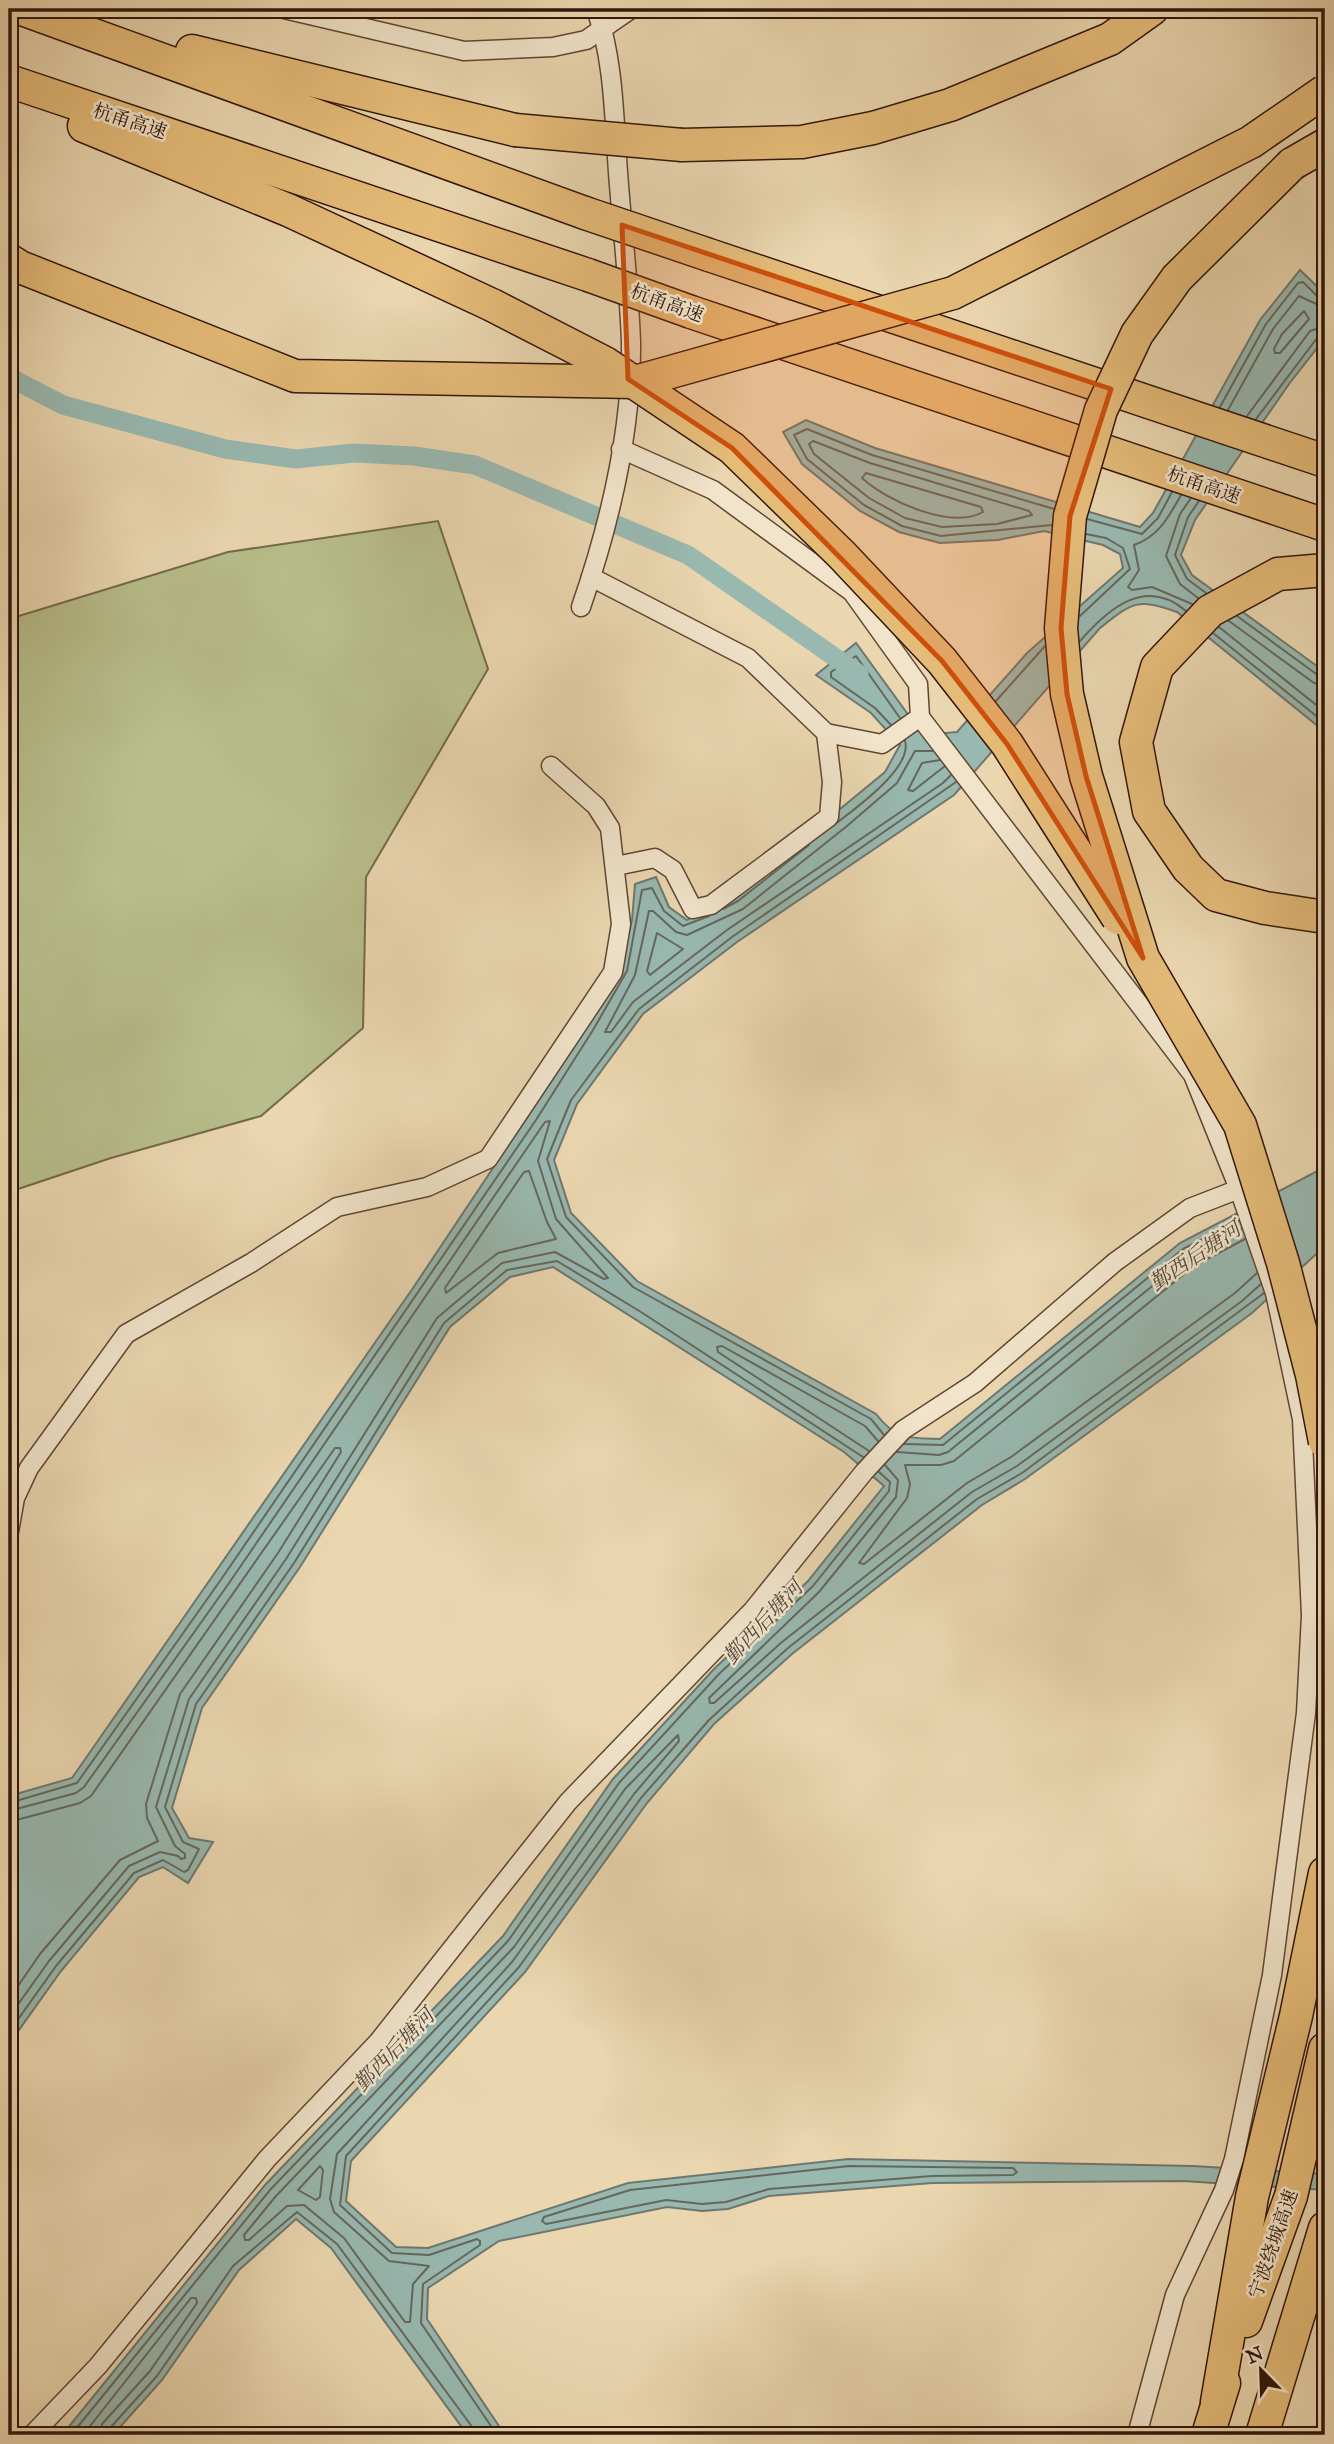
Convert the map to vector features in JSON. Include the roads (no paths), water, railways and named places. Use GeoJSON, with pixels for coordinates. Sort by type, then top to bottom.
{"type":"FeatureCollection","features":[{"type":"Feature","properties":{"kind":"highway"},"geometry":{"type":"LineString","coordinates":[[25,10],[515,130],[682,145],[802,142],[873,128],[950,105],[1110,39],[1152,9]]}},
{"type":"Feature","properties":{"kind":"highway"},"geometry":{"type":"LineString","coordinates":[[25,10],[585,213],[1325,461]]}},
{"type":"Feature","properties":{"kind":"highway","name":"杭甬高速"},"geometry":{"type":"LineString","coordinates":[[9,81],[1325,525]]}},
{"type":"Feature","properties":{"kind":"highway"},"geometry":{"type":"LineString","coordinates":[[9,260],[20,267],[295,376],[635,382],[953,293],[1251,142],[1325,90]]}},
{"type":"Feature","properties":{"kind":"highway"},"geometry":{"type":"LineString","coordinates":[[9,95],[288,210],[492,305],[605,363],[732,448],[842,555],[942,661],[1007,744],[1143,958],[1240,1125],[1283,1263],[1312,1374],[1325,1442]]}},
{"type":"Feature","properties":{"kind":"highway"},"geometry":{"type":"LineString","coordinates":[[1143,958],[1086,776],[1067,694],[1061,628],[1070,516],[1101,410],[1137,334],[1177,278],[1231,223],[1292,164],[1325,145]]}},
{"type":"Feature","properties":{"kind":"highway"},"geometry":{"type":"LineString","coordinates":[[1325,570],[1278,574],[1210,611],[1157,667],[1136,743],[1149,811],[1188,868],[1216,895],[1265,908],[1325,917]]}},
{"type":"Feature","properties":{"kind":"highway"},"geometry":{"type":"LineString","coordinates":[[1217,2402],[1238,2193],[1296,2016],[1325,1872]]}},
{"type":"Feature","properties":{"kind":"highway","name":"宁波绕城高速"},"geometry":{"type":"LineString","coordinates":[[1208,2435],[1217,2402],[1291,2196],[1325,2049]]}},
{"type":"Feature","properties":{"kind":"highway"},"geometry":{"type":"LineString","coordinates":[[1262,2435],[1325,2228]]}},
{"type":"Feature","properties":{"kind":"street"},"geometry":{"type":"LineString","coordinates":[[284,9],[464,51],[553,47],[586,40],[631,9]]}},
{"type":"Feature","properties":{"kind":"street"},"geometry":{"type":"LineString","coordinates":[[581,607],[594,570],[617,477],[631,342],[612,104],[603,29],[596,9]]}},
{"type":"Feature","properties":{"kind":"street"},"geometry":{"type":"LineString","coordinates":[[621,449],[713,490],[852,592],[918,684],[920,716],[1193,1075],[1239,1189],[1275,1293],[1302,1419],[1311,1615],[1306,1713],[1272,1975],[1234,2159],[1238,2193],[1175,2295],[1137,2435]]}},
{"type":"Feature","properties":{"kind":"street"},"geometry":{"type":"LineString","coordinates":[[594,570],[748,658],[826,733],[882,744],[920,716]]}},
{"type":"Feature","properties":{"kind":"street"},"geometry":{"type":"LineString","coordinates":[[616,866],[655,858],[673,870],[693,909],[711,905],[829,817],[831,782],[826,733]]}},
{"type":"Feature","properties":{"kind":"street"},"geometry":{"type":"LineString","coordinates":[[9,1532],[15,1498],[29,1468],[126,1335],[251,1264],[337,1207],[426,1187],[488,1159],[613,972],[621,924],[610,828],[596,806],[551,766]]}},
{"type":"Feature","properties":{"kind":"street"},"geometry":{"type":"LineString","coordinates":[[32,2435],[98,2366],[267,2159],[378,2042],[568,1802],[753,1610],[864,1472],[903,1430],[975,1383],[1115,1262],[1190,1208],[1239,1189]]}},
{"type":"Feature","properties":{"kind":"water","name":"鄞西后塘河"},"geometry":{"type":"Polygon","coordinates":[[[1300,270],[1325,294],[1325,338],[1289,384],[1195,520],[1181,555],[1192,575],[1325,672],[1325,732],[1177,612],[1144,604],[1128,608],[1100,628],[954,795],[737,942],[643,1014],[577,1104],[554,1160],[571,1213],[637,1281],[876,1414],[890,1429],[911,1438],[940,1439],[1180,1243],[1325,1167],[1325,1246],[1252,1313],[1025,1479],[982,1505],[792,1654],[714,1724],[647,1803],[525,1972],[351,2161],[346,2201],[396,2247],[428,2248],[628,2183],[848,2159],[1193,2166],[1325,2174],[1325,2190],[1183,2181],[932,2183],[769,2196],[728,2209],[702,2211],[667,2207],[499,2241],[428,2288],[427,2319],[505,2435],[470,2435],[461,2426],[331,2248],[296,2219],[239,2270],[162,2380],[113,2435],[62,2435],[265,2185],[503,1936],[613,1779],[714,1669],[808,1581],[884,1486],[844,1452],[553,1267],[510,1277],[450,1327],[300,1567],[202,1708],[172,1808],[189,1838],[213,1842],[188,1883],[163,1867],[139,1877],[61,1971],[9,2044],[9,1796],[72,1778],[413,1288],[587,1027],[620,969],[632,920],[635,884],[656,877],[669,907],[687,920],[734,896],[885,772],[900,745],[871,713],[816,675],[856,643],[923,735],[957,732],[1027,653],[1123,568],[1120,554],[1103,545],[1044,531],[998,540],[940,543],[899,532],[860,511],[802,464],[783,432],[806,420],[875,448],[1140,527],[1153,513],[1260,320],[1300,270]]]}},
{"type":"Feature","properties":{"kind":"waterway"},"geometry":{"type":"LineString","coordinates":[[9,377],[63,405],[225,449],[296,459],[354,453],[414,456],[475,465],[688,555],[859,674]]}}]}
